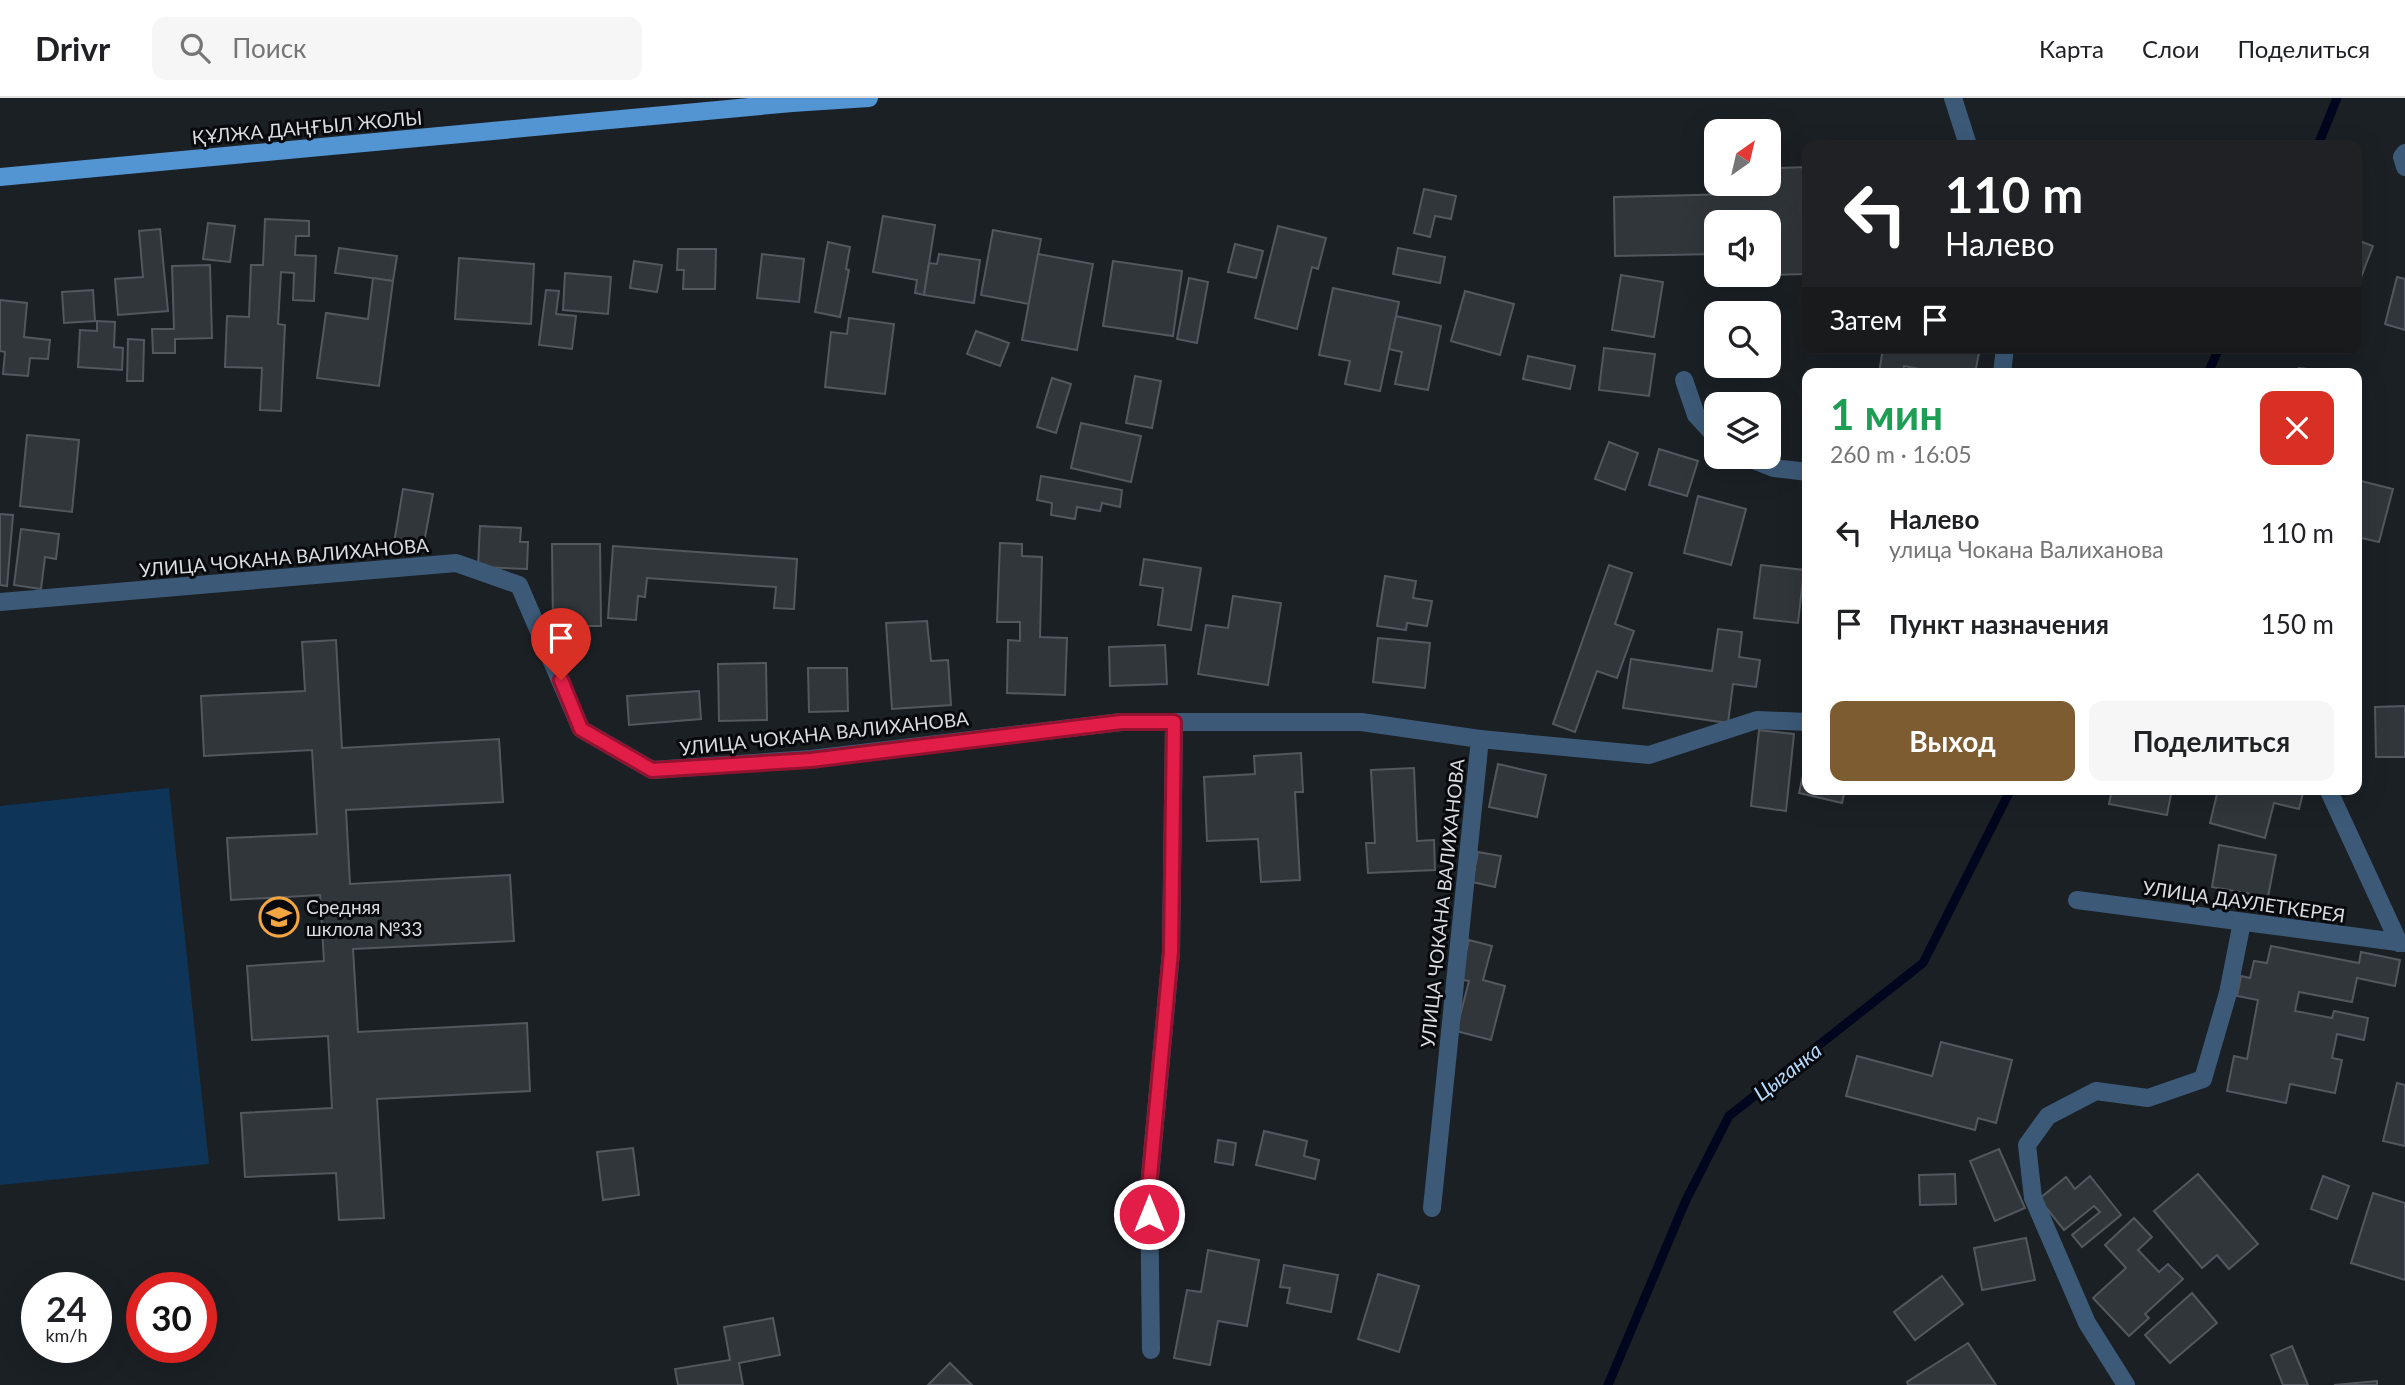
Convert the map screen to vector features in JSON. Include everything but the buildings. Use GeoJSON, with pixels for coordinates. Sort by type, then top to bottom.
{"type":"FeatureCollection","features":[{"type":"Feature","properties":{"kind":"main road","name":"ҚҰЛЖА ДАҢҒЫЛ ЖОЛЫ"},"geometry":{"type":"LineString","coordinates":[[0,177],[869,98]]}},
{"type":"Feature","properties":{"kind":"street"},"geometry":{"type":"LineString","coordinates":[[1953,98],[1966,140]]}},
{"type":"Feature","properties":{"kind":"street"},"geometry":{"type":"LineString","coordinates":[[2405,153],[2405,167]]}},
{"type":"Feature","properties":{"kind":"street"},"geometry":{"type":"LineString","coordinates":[[1684,380],[1696,415],[1704,424]]}},
{"type":"Feature","properties":{"kind":"street"},"geometry":{"type":"LineString","coordinates":[[1781,469],[1802,471]]}},
{"type":"Feature","properties":{"kind":"street","name":"УЛИЦА ЧОКАНА ВАЛИХАНОВА"},"geometry":{"type":"LineString","coordinates":[[0,602],[456,563],[519,585],[581,729],[652,770],[811,760],[1121,722],[1361,723],[1480,740],[1432,1208]]}},
{"type":"Feature","properties":{"kind":"street"},"geometry":{"type":"LineString","coordinates":[[1480,740],[1648,755],[1757,720],[1802,722]]}},
{"type":"Feature","properties":{"kind":"street"},"geometry":{"type":"LineString","coordinates":[[1151,1350],[1149,1187],[1171,952],[1174,722]]}},
{"type":"Feature","properties":{"kind":"street"},"geometry":{"type":"LineString","coordinates":[[2331,795],[2402,943]]}},
{"type":"Feature","properties":{"kind":"street","name":"УЛИЦА ДАУЛЕТКЕРЕЯ"},"geometry":{"type":"LineString","coordinates":[[2077,900],[2402,943]]}},
{"type":"Feature","properties":{"kind":"street"},"geometry":{"type":"LineString","coordinates":[[2126,1385],[2087,1323],[2033,1198],[2026,1145],[2048,1116],[2096,1091],[2148,1098],[2203,1079],[2228,993],[2242,922]]}},
{"type":"Feature","properties":{"kind":"shaded area"},"geometry":{"type":"Polygon","coordinates":[[[169,788],[209,1164],[0,1185],[0,806],[169,788]]]}},
{"type":"Feature","properties":{"kind":"waterway","name":"Цыганка"},"geometry":{"type":"LineString","coordinates":[[2320,140],[2337,98]]}},
{"type":"Feature","properties":{"kind":"waterway","name":"Цыганка"},"geometry":{"type":"LineString","coordinates":[[2210,368],[2216,354]]}},
{"type":"Feature","properties":{"kind":"waterway","name":"Цыганка"},"geometry":{"type":"LineString","coordinates":[[1608,1385],[1686,1200],[1729,1116],[1923,963],[2008,795]]}},
{"type":"Feature","properties":{"kind":"place","name":"Средняя шклола №33"},"geometry":{"type":"Point","coordinates":[279,917]}},
{"type":"Feature","properties":{"kind":"route"},"geometry":{"type":"LineString","coordinates":[[561,680],[581,729],[652,770],[811,760],[1121,722],[1174,722],[1171,952],[1149,1187],[1149,1214]]}}]}
